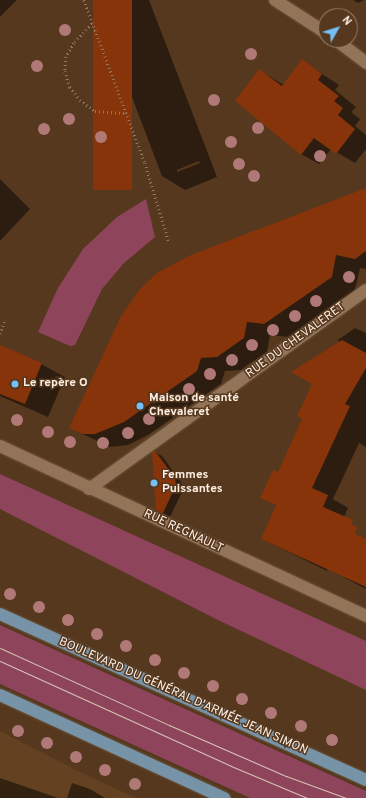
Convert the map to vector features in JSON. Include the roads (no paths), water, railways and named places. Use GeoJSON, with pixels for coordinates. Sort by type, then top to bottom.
{"type":"FeatureCollection","features":[{"type":"Feature","properties":{"kind":"main road","name":"BOULEVARD DU GÉNÉRAL D'ARMÉE JEAN SIMON"},"geometry":{"type":"LineString","coordinates":[[0,614],[366,780]]}},
{"type":"Feature","properties":{"kind":"main road"},"geometry":{"type":"LineString","coordinates":[[0,695],[224,798]]}},
{"type":"Feature","properties":{"kind":"street"},"geometry":{"type":"LineString","coordinates":[[275,0],[318,28]]}},
{"type":"Feature","properties":{"kind":"street"},"geometry":{"type":"LineString","coordinates":[[346,48],[366,63]]}},
{"type":"Feature","properties":{"kind":"street","name":"RUE DU CHEVALERET"},"geometry":{"type":"LineString","coordinates":[[89,489],[366,290]]}},
{"type":"Feature","properties":{"kind":"street","name":"RUE REGNAULT"},"geometry":{"type":"LineString","coordinates":[[0,446],[89,489],[366,616]]}},
{"type":"Feature","properties":{"kind":"tram line"},"geometry":{"type":"LineString","coordinates":[[0,648],[169,725],[286,776],[346,798]]}},
{"type":"Feature","properties":{"kind":"tram line"},"geometry":{"type":"LineString","coordinates":[[0,661],[231,766],[307,798]]}},
{"type":"Feature","properties":{"kind":"place","name":"Le repère O"},"geometry":{"type":"Point","coordinates":[15,384]}},
{"type":"Feature","properties":{"kind":"place","name":"Maison de santé Chevaleret"},"geometry":{"type":"Point","coordinates":[140,406]}},
{"type":"Feature","properties":{"kind":"place","name":"Femmes Puissantes"},"geometry":{"type":"Point","coordinates":[154,483]}}]}
